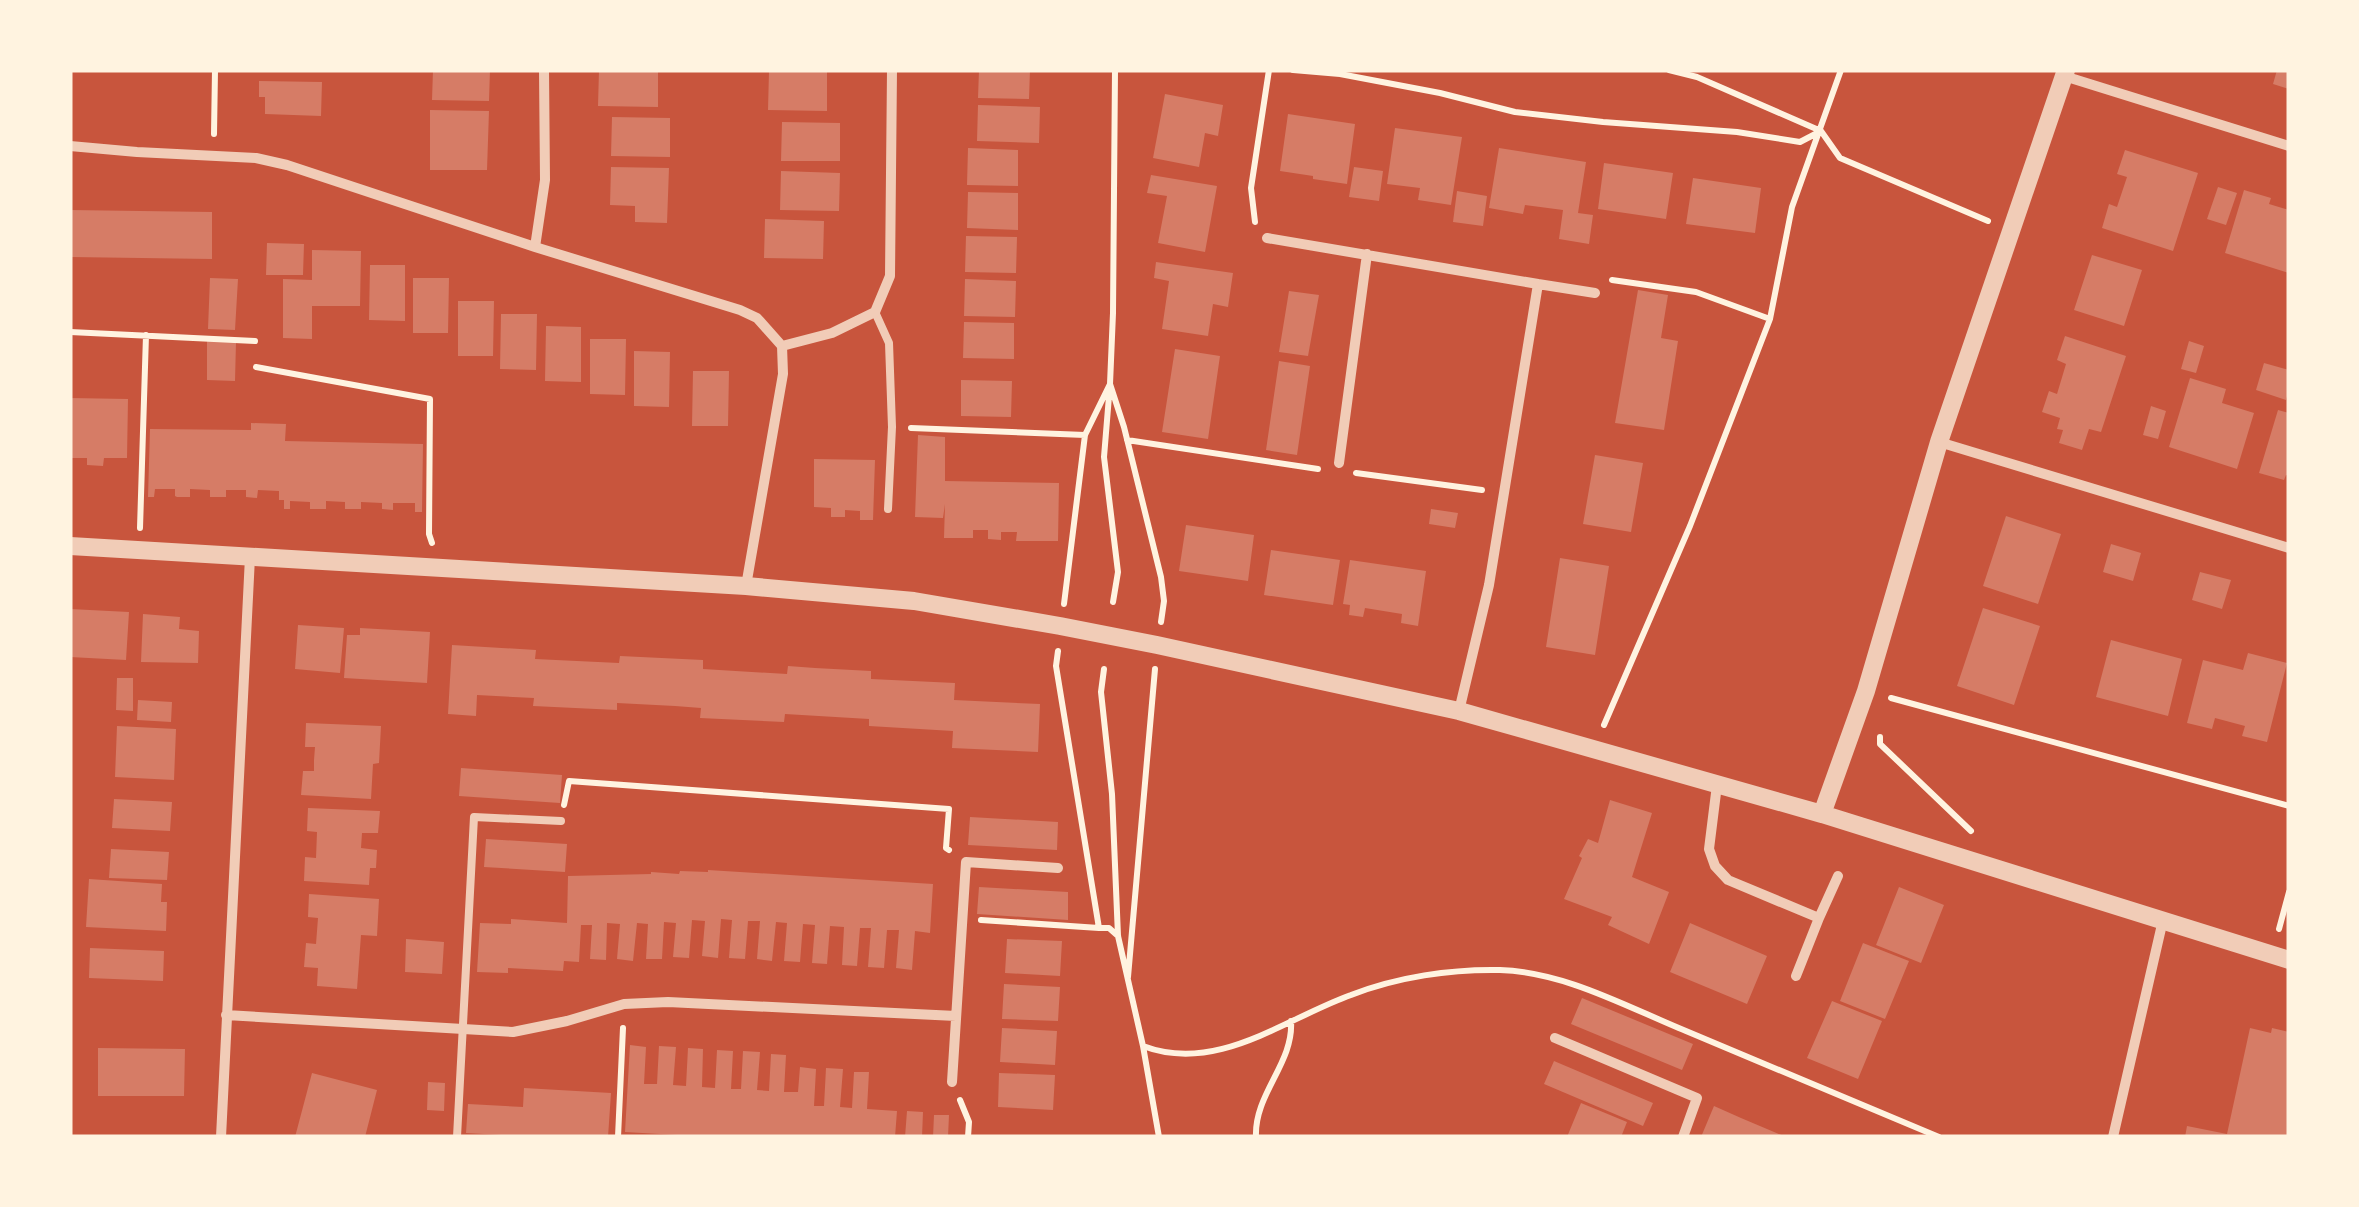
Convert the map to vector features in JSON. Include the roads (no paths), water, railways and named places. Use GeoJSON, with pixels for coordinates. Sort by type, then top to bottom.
{"type":"FeatureCollection","features":[{"type":"Feature","properties":{"kind":"street"},"geometry":{"type":"LineString","coordinates":[[535,247],[545,180],[544,70]]}},
{"type":"Feature","properties":{"kind":"street"},"geometry":{"type":"LineString","coordinates":[[782,346],[832,333],[875,312],[890,276],[892,70]]}},
{"type":"Feature","properties":{"kind":"street"},"geometry":{"type":"LineString","coordinates":[[1822,814],[1866,691],[1939,442],[2065,73],[2289,146]]}},
{"type":"Feature","properties":{"kind":"street"},"geometry":{"type":"LineString","coordinates":[[70,146],[214,154],[286,165],[757,318],[782,346],[784,374],[746,586]]}},
{"type":"Feature","properties":{"kind":"street"},"geometry":{"type":"LineString","coordinates":[[1268,238],[1595,294]]}},
{"type":"Feature","properties":{"kind":"street"},"geometry":{"type":"LineString","coordinates":[[1339,462],[1367,254]]}},
{"type":"Feature","properties":{"kind":"street"},"geometry":{"type":"LineString","coordinates":[[1460,711],[1490,585],[1538,284]]}},
{"type":"Feature","properties":{"kind":"street"},"geometry":{"type":"LineString","coordinates":[[1939,442],[2289,548]]}},
{"type":"Feature","properties":{"kind":"street"},"geometry":{"type":"LineString","coordinates":[[70,546],[746,586],[914,602],[1158,644],[1460,711],[1594,748],[1822,814],[2289,960]]}},
{"type":"Feature","properties":{"kind":"street"},"geometry":{"type":"LineString","coordinates":[[222,1137],[250,556]]}},
{"type":"Feature","properties":{"kind":"street"},"geometry":{"type":"LineString","coordinates":[[1716,785],[1709,849],[1715,866],[1728,880],[1819,918]]}},
{"type":"Feature","properties":{"kind":"street"},"geometry":{"type":"LineString","coordinates":[[952,1082],[966,862],[1058,868]]}},
{"type":"Feature","properties":{"kind":"street"},"geometry":{"type":"LineString","coordinates":[[1796,976],[1838,876]]}},
{"type":"Feature","properties":{"kind":"street"},"geometry":{"type":"LineString","coordinates":[[2113,1137],[2163,920]]}},
{"type":"Feature","properties":{"kind":"street"},"geometry":{"type":"LineString","coordinates":[[226,1014],[514,1032],[624,1004],[668,1002],[956,1016]]}},
{"type":"Feature","properties":{"kind":"street"},"geometry":{"type":"LineString","coordinates":[[1556,1038],[1697,1098],[1683,1137]]}},
{"type":"Feature","properties":{"kind":"lane"},"geometry":{"type":"LineString","coordinates":[[875,312],[889,342],[892,427],[888,509]]}},
{"type":"Feature","properties":{"kind":"lane"},"geometry":{"type":"LineString","coordinates":[[457,1137],[474,817],[561,821]]}}]}
